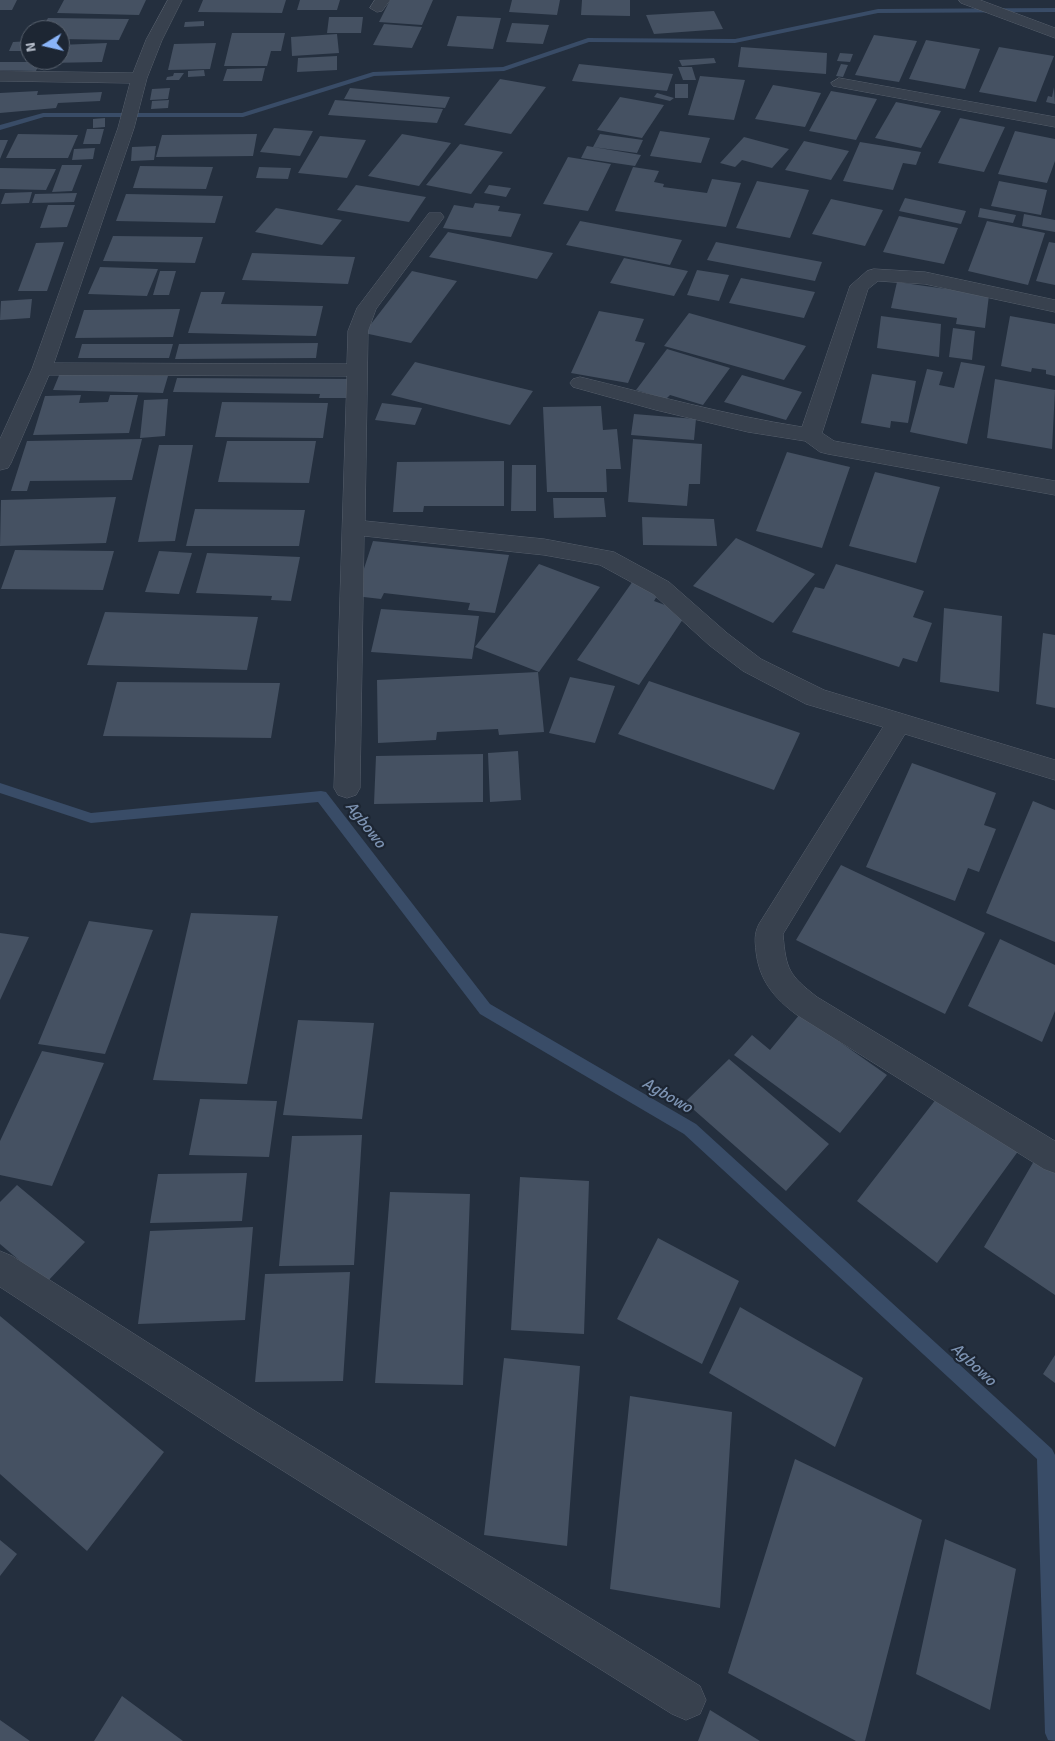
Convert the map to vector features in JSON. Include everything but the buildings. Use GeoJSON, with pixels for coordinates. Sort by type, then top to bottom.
{"type":"FeatureCollection","features":[{"type":"Feature","properties":{"kind":"street"},"geometry":{"type":"LineString","coordinates":[[0,463],[42,369],[126,128],[139,78],[154,40],[175,0]]}},
{"type":"Feature","properties":{"kind":"street"},"geometry":{"type":"LineString","coordinates":[[969,1],[1055,33]]}},
{"type":"Feature","properties":{"kind":"street"},"geometry":{"type":"LineString","coordinates":[[0,76],[139,78]]}},
{"type":"Feature","properties":{"kind":"street"},"geometry":{"type":"LineString","coordinates":[[839,83],[1055,122]]}},
{"type":"Feature","properties":{"kind":"street"},"geometry":{"type":"LineString","coordinates":[[347,788],[357,370],[355,343],[359,322],[367,308],[434,217]]}},
{"type":"Feature","properties":{"kind":"street"},"geometry":{"type":"LineString","coordinates":[[811,435],[859,286],[874,275],[925,278],[1055,306]]}},
{"type":"Feature","properties":{"kind":"street"},"geometry":{"type":"LineString","coordinates":[[42,369],[357,370]]}},
{"type":"Feature","properties":{"kind":"street"},"geometry":{"type":"LineString","coordinates":[[580,383],[656,404],[748,425],[811,435],[828,447],[1055,488]]}},
{"type":"Feature","properties":{"kind":"street"},"geometry":{"type":"LineString","coordinates":[[353,527],[544,546],[606,558],[661,588],[718,639],[752,665],[814,697],[1055,770]]}},
{"type":"Feature","properties":{"kind":"street"},"geometry":{"type":"LineString","coordinates":[[898,724],[769,933],[770,955],[775,977],[791,994],[807,1006],[1055,1158]]}},
{"type":"Feature","properties":{"kind":"street"},"geometry":{"type":"LineString","coordinates":[[0,1268],[242,1424],[686,1700]]}},
{"type":"Feature","properties":{"kind":"waterway"},"geometry":{"type":"LineString","coordinates":[[0,128],[43,115],[243,115],[373,74],[504,69],[588,40],[735,41],[878,11],[1055,10]]}},
{"type":"Feature","properties":{"kind":"waterway","name":"Agbowo"},"geometry":{"type":"LineString","coordinates":[[0,788],[91,818],[321,796],[485,1009],[690,1129],[1046,1455],[1055,1733]]}}]}
